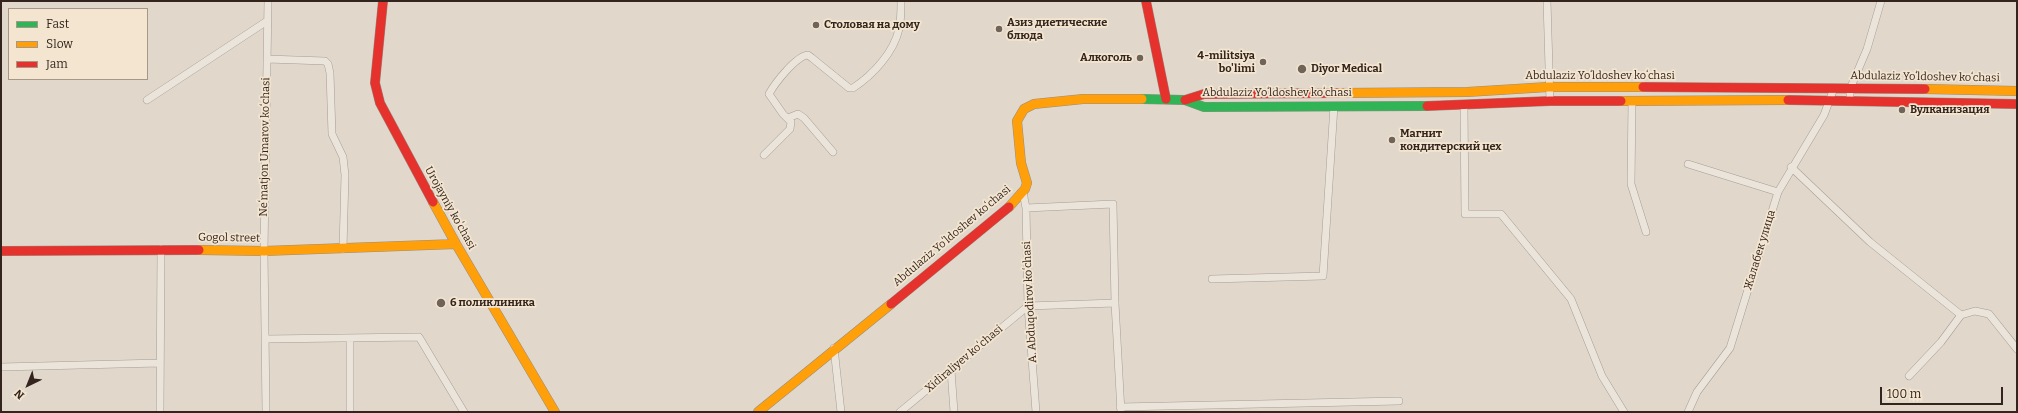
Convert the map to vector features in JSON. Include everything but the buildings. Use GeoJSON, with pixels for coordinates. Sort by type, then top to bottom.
{"type":"FeatureCollection","features":[{"type":"Feature","properties":{"kind":"main road","name":"Urоjayniy koʻchasi"},"geometry":{"type":"LineString","coordinates":[[383,1],[375,83],[380,103],[456,244],[555,412]]}},
{"type":"Feature","properties":{"kind":"main road"},"geometry":{"type":"LineString","coordinates":[[1146,1],[1166,99]]}},
{"type":"Feature","properties":{"kind":"main road","name":"Abdulaziz Yoʻldoshev koʻchasi"},"geometry":{"type":"LineString","coordinates":[[1185,100],[1204,94],[1467,92],[1548,87],[1834,88],[2017,91]]}},
{"type":"Feature","properties":{"kind":"main road"},"geometry":{"type":"LineString","coordinates":[[1358,93],[1358,106]]}},
{"type":"Feature","properties":{"kind":"main road","name":"Abdulaziz Yoʻldoshev koʻchasi"},"geometry":{"type":"LineString","coordinates":[[758,412],[834,348],[1013,204],[1023,192],[1027,183],[1021,163],[1017,121],[1019,115],[1024,109],[1034,104],[1083,99],[1166,99],[1185,100],[1204,107],[1464,106],[1550,101],[1829,100],[1850,102],[2017,104]]}},
{"type":"Feature","properties":{"kind":"main road","name":"Gogol street"},"geometry":{"type":"LineString","coordinates":[[1,251],[161,249],[264,251],[456,244]]}},
{"type":"Feature","properties":{"kind":"street","name":"Neʻmatjon Umarov koʻchasi"},"geometry":{"type":"LineString","coordinates":[[266,412],[264,251],[268,1]]}},
{"type":"Feature","properties":{"kind":"street"},"geometry":{"type":"LineString","coordinates":[[764,155],[790,129],[791,122],[783,114],[769,94],[772,88],[799,57],[808,55],[849,88],[854,88],[874,71],[891,48],[898,30],[902,1]]}},
{"type":"Feature","properties":{"kind":"street"},"geometry":{"type":"LineString","coordinates":[[1547,1],[1548,87],[1550,101]]}},
{"type":"Feature","properties":{"kind":"street"},"geometry":{"type":"LineString","coordinates":[[1850,102],[1850,89],[1868,49],[1882,1]]}},
{"type":"Feature","properties":{"kind":"street"},"geometry":{"type":"LineString","coordinates":[[147,100],[268,21]]}},
{"type":"Feature","properties":{"kind":"street"},"geometry":{"type":"LineString","coordinates":[[267,59],[325,61],[328,64],[330,73],[332,134],[343,157],[346,175],[343,249]]}},
{"type":"Feature","properties":{"kind":"street","name":"Жалабек улица"},"geometry":{"type":"LineString","coordinates":[[1688,412],[1697,392],[1730,348],[1778,192],[1824,116],[1834,88]]}},
{"type":"Feature","properties":{"kind":"street"},"geometry":{"type":"LineString","coordinates":[[1632,101],[1631,184],[1646,232]]}},
{"type":"Feature","properties":{"kind":"street"},"geometry":{"type":"LineString","coordinates":[[1212,279],[1323,276],[1334,106]]}},
{"type":"Feature","properties":{"kind":"street"},"geometry":{"type":"LineString","coordinates":[[1464,106],[1464,214],[1501,214],[1566,293],[1577,311],[1602,376],[1624,412]]}},
{"type":"Feature","properties":{"kind":"street"},"geometry":{"type":"LineString","coordinates":[[788,118],[798,114],[804,118],[834,152]]}},
{"type":"Feature","properties":{"kind":"street"},"geometry":{"type":"LineString","coordinates":[[1688,164],[1778,192]]}},
{"type":"Feature","properties":{"kind":"street"},"geometry":{"type":"LineString","coordinates":[[1792,167],[1870,242],[1962,315]]}},
{"type":"Feature","properties":{"kind":"street","name":"A. Abduqodirov koʻchasi"},"geometry":{"type":"LineString","coordinates":[[1023,192],[1026,208],[1028,306],[1036,412]]}},
{"type":"Feature","properties":{"kind":"street"},"geometry":{"type":"LineString","coordinates":[[1026,208],[1113,204],[1115,303],[1121,410],[1268,408],[1400,401]]}},
{"type":"Feature","properties":{"kind":"street"},"geometry":{"type":"LineString","coordinates":[[160,412],[159,364],[161,249]]}},
{"type":"Feature","properties":{"kind":"street"},"geometry":{"type":"LineString","coordinates":[[1028,306],[1115,303]]}},
{"type":"Feature","properties":{"kind":"street","name":"Xidiraliyev koʻchasi"},"geometry":{"type":"LineString","coordinates":[[900,412],[1028,306]]}},
{"type":"Feature","properties":{"kind":"street"},"geometry":{"type":"LineString","coordinates":[[1909,376],[1941,342],[1962,315],[1975,311],[1989,314],[2017,350]]}},
{"type":"Feature","properties":{"kind":"street"},"geometry":{"type":"LineString","coordinates":[[266,339],[419,337],[464,412]]}},
{"type":"Feature","properties":{"kind":"street"},"geometry":{"type":"LineString","coordinates":[[350,338],[350,412]]}},
{"type":"Feature","properties":{"kind":"street"},"geometry":{"type":"LineString","coordinates":[[834,348],[842,412]]}},
{"type":"Feature","properties":{"kind":"street"},"geometry":{"type":"LineString","coordinates":[[1,366],[159,364]]}},
{"type":"Feature","properties":{"kind":"street"},"geometry":{"type":"LineString","coordinates":[[951,370],[954,412]]}},
{"type":"Feature","properties":{"kind":"traffic: fast"},"geometry":{"type":"LineString","coordinates":[[1142,99],[1185,100],[1204,107],[1427,106]]}},
{"type":"Feature","properties":{"kind":"traffic: slow"},"geometry":{"type":"LineString","coordinates":[[1337,93],[1467,92],[1548,87],[1643,87]]}},
{"type":"Feature","properties":{"kind":"traffic: slow"},"geometry":{"type":"LineString","coordinates":[[1925,89],[2017,91]]}},
{"type":"Feature","properties":{"kind":"traffic: slow"},"geometry":{"type":"LineString","coordinates":[[1009,207],[1025,189],[1027,183],[1021,163],[1017,121],[1024,109],[1034,104],[1083,99],[1142,99]]}},
{"type":"Feature","properties":{"kind":"traffic: slow"},"geometry":{"type":"LineString","coordinates":[[1621,101],[1788,100]]}},
{"type":"Feature","properties":{"kind":"traffic: slow"},"geometry":{"type":"LineString","coordinates":[[433,202],[456,244],[555,412]]}},
{"type":"Feature","properties":{"kind":"traffic: slow"},"geometry":{"type":"LineString","coordinates":[[199,250],[264,251],[456,244]]}},
{"type":"Feature","properties":{"kind":"traffic: slow"},"geometry":{"type":"LineString","coordinates":[[758,412],[891,304]]}},
{"type":"Feature","properties":{"kind":"traffic: jam"},"geometry":{"type":"LineString","coordinates":[[383,1],[375,83],[380,103],[433,202]]}},
{"type":"Feature","properties":{"kind":"traffic: jam"},"geometry":{"type":"LineString","coordinates":[[1146,1],[1166,99]]}},
{"type":"Feature","properties":{"kind":"traffic: jam"},"geometry":{"type":"LineString","coordinates":[[1643,87],[1925,89]]}},
{"type":"Feature","properties":{"kind":"traffic: jam"},"geometry":{"type":"LineString","coordinates":[[1185,100],[1204,94],[1337,93]]}},
{"type":"Feature","properties":{"kind":"traffic: jam"},"geometry":{"type":"LineString","coordinates":[[1788,100],[2017,104]]}},
{"type":"Feature","properties":{"kind":"traffic: jam"},"geometry":{"type":"LineString","coordinates":[[1427,106],[1550,101],[1621,101]]}},
{"type":"Feature","properties":{"kind":"traffic: jam"},"geometry":{"type":"LineString","coordinates":[[891,304],[1009,207]]}},
{"type":"Feature","properties":{"kind":"traffic: jam"},"geometry":{"type":"LineString","coordinates":[[1,251],[199,250]]}},
{"type":"Feature","properties":{"kind":"place","name":"Столовая на дому"},"geometry":{"type":"Point","coordinates":[816,25]}},
{"type":"Feature","properties":{"kind":"place","name":"Азиз диетические блюда"},"geometry":{"type":"Point","coordinates":[999,29]}},
{"type":"Feature","properties":{"kind":"place","name":"Алкоголь"},"geometry":{"type":"Point","coordinates":[1140,58]}},
{"type":"Feature","properties":{"kind":"place","name":"4-militsiya bo'limi"},"geometry":{"type":"Point","coordinates":[1263,62]}},
{"type":"Feature","properties":{"kind":"place","name":"Diyor Medical"},"geometry":{"type":"Point","coordinates":[1302,69]}},
{"type":"Feature","properties":{"kind":"place","name":"Вулканизация"},"geometry":{"type":"Point","coordinates":[1902,110]}},
{"type":"Feature","properties":{"kind":"place","name":"Магнит кондитерский цех"},"geometry":{"type":"Point","coordinates":[1392,140]}},
{"type":"Feature","properties":{"kind":"place","name":"6 поликлиника"},"geometry":{"type":"Point","coordinates":[441,303]}}]}
